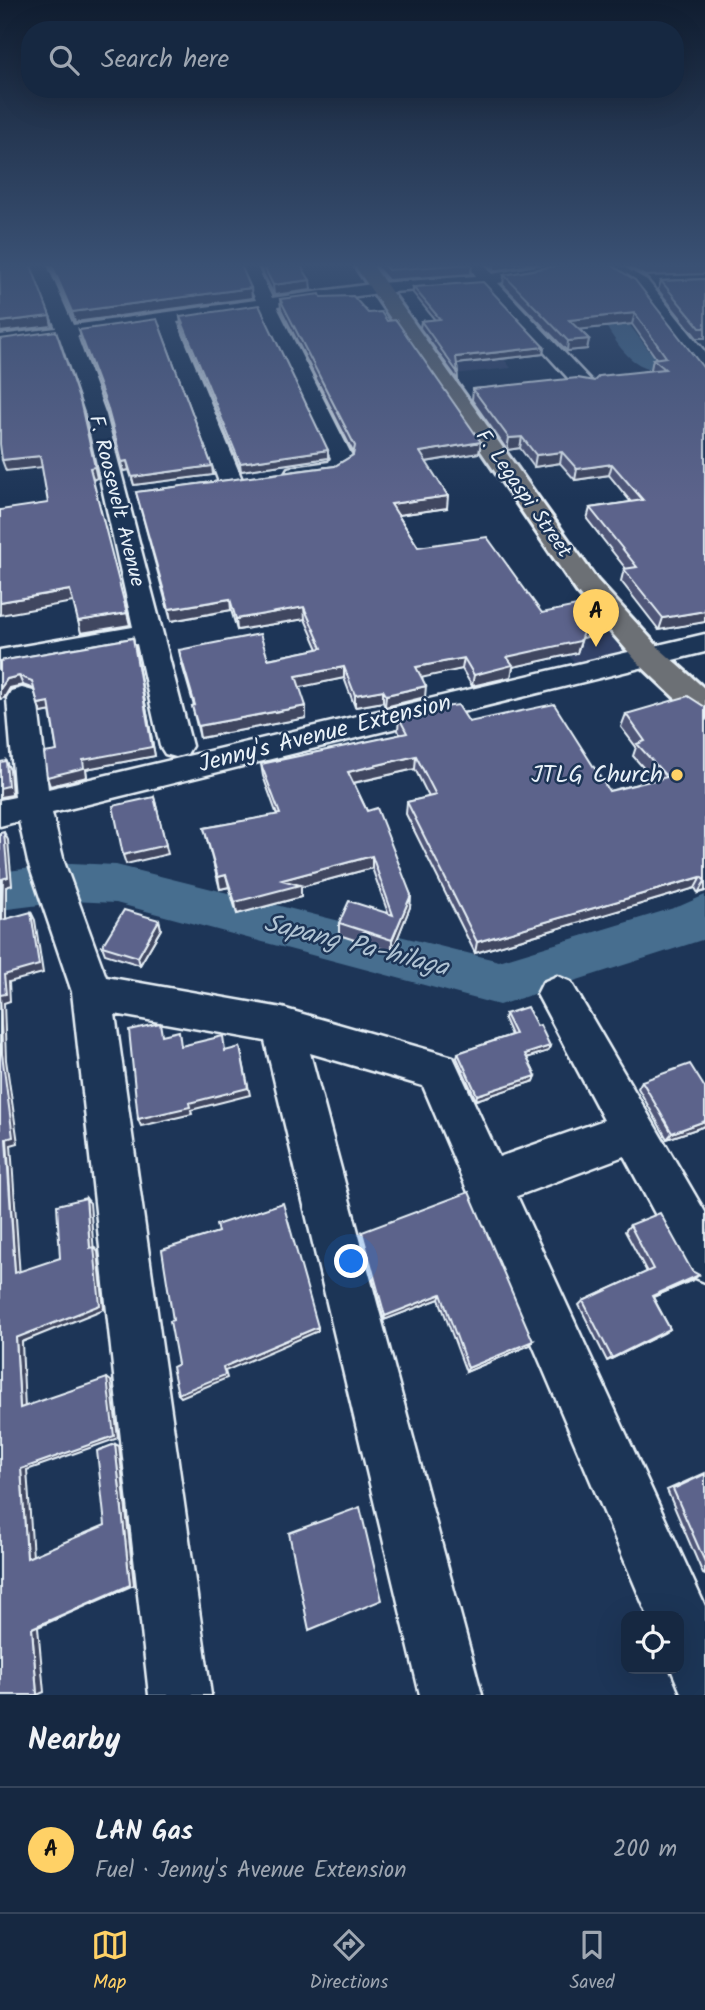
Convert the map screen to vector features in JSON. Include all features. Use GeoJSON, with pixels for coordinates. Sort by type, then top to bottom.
{"type":"FeatureCollection","features":[{"type":"Feature","properties":{"kind":"main road","name":"F. Legaspi Street"},"geometry":{"type":"LineString","coordinates":[[417,342],[587,586],[649,656],[705,707]]}},
{"type":"Feature","properties":{"kind":"street","name":"F. Roosevelt Avenue"},"geometry":{"type":"LineString","coordinates":[[71,342],[128,496],[148,634],[176,746]]}},
{"type":"Feature","properties":{"kind":"street"},"geometry":{"type":"LineString","coordinates":[[176,342],[232,482]]}},
{"type":"Feature","properties":{"kind":"street"},"geometry":{"type":"LineString","coordinates":[[205,486],[335,468],[341,464],[342,458],[285,342]]}},
{"type":"Feature","properties":{"kind":"street"},"geometry":{"type":"LineString","coordinates":[[545,342],[585,385]]}},
{"type":"Feature","properties":{"kind":"street"},"geometry":{"type":"LineString","coordinates":[[688,342],[705,365]]}},
{"type":"Feature","properties":{"kind":"street"},"geometry":{"type":"LineString","coordinates":[[0,659],[148,634]]}},
{"type":"Feature","properties":{"kind":"street","name":"Jenny's Avenue Extension"},"geometry":{"type":"LineString","coordinates":[[16,809],[705,643]]}},
{"type":"Feature","properties":{"kind":"street"},"geometry":{"type":"LineString","coordinates":[[22,698],[16,809],[46,862],[92,992],[180,1695]]}},
{"type":"Feature","properties":{"kind":"street"},"geometry":{"type":"LineString","coordinates":[[92,992],[282,1026],[438,1071],[486,1185],[676,1611]]}},
{"type":"Feature","properties":{"kind":"street"},"geometry":{"type":"LineString","coordinates":[[557,994],[705,1258]]}},
{"type":"Feature","properties":{"kind":"street"},"geometry":{"type":"LineString","coordinates":[[282,1026],[451,1695]]}},
{"type":"Feature","properties":{"kind":"street"},"geometry":{"type":"LineString","coordinates":[[486,1185],[634,1131]]}},
{"type":"Feature","properties":{"kind":"street"},"geometry":{"type":"LineString","coordinates":[[684,1628],[705,1676]]}},
{"type":"Feature","properties":{"kind":"shaded area"},"geometry":{"type":"Polygon","coordinates":[[[494,347],[511,368],[454,374],[439,353],[494,347]]]}},
{"type":"Feature","properties":{"kind":"shaded area"},"geometry":{"type":"Polygon","coordinates":[[[607,632],[624,652],[575,663],[559,644],[607,632]]]}},
{"type":"Feature","properties":{"kind":"building"},"geometry":{"type":"Polygon","coordinates":[[[0,342],[60,342],[81,405],[95,467],[90,468],[127,613],[78,621],[70,590],[0,602],[0,510],[48,503],[40,456],[2,460],[0,342]]]}},
{"type":"Feature","properties":{"kind":"building"},"geometry":{"type":"Polygon","coordinates":[[[83,342],[166,342],[212,466],[132,477],[127,461],[122,462],[107,406],[83,342]]]}},
{"type":"Feature","properties":{"kind":"building"},"geometry":{"type":"Polygon","coordinates":[[[190,342],[277,342],[328,450],[240,463],[190,342]]]}},
{"type":"Feature","properties":{"kind":"building"},"geometry":{"type":"Polygon","coordinates":[[[302,342],[411,342],[481,442],[420,452],[448,496],[391,504],[418,547],[487,537],[542,613],[587,604],[603,622],[585,626],[580,641],[507,657],[513,665],[474,675],[464,658],[416,667],[426,686],[386,695],[383,690],[355,695],[344,667],[296,676],[306,706],[198,726],[192,706],[195,705],[179,650],[260,634],[268,659],[322,648],[304,607],[236,619],[230,599],[169,609],[136,492],[335,466],[353,455],[355,446],[302,342]]]}},
{"type":"Feature","properties":{"kind":"building"},"geometry":{"type":"Polygon","coordinates":[[[436,342],[539,342],[544,347],[456,357],[458,373],[436,342]]]}},
{"type":"Feature","properties":{"kind":"building"},"geometry":{"type":"Polygon","coordinates":[[[656,342],[683,342],[705,370],[705,611],[663,618],[624,569],[637,567],[590,508],[643,500],[612,464],[577,469],[562,452],[536,455],[522,437],[509,438],[473,389],[577,378],[594,381],[599,376],[665,369],[653,359],[666,357],[656,342]]]}},
{"type":"Feature","properties":{"kind":"building"},"geometry":{"type":"Polygon","coordinates":[[[133,638],[152,747],[83,760],[84,768],[47,777],[44,753],[57,751],[49,702],[38,704],[32,681],[19,676],[7,679],[0,689],[0,661],[133,638]]]}},
{"type":"Feature","properties":{"kind":"building"},"geometry":{"type":"Polygon","coordinates":[[[688,696],[705,707],[705,881],[701,877],[477,942],[407,802],[436,795],[416,756],[348,772],[367,811],[377,808],[411,895],[392,940],[339,923],[349,901],[393,915],[372,856],[282,880],[300,885],[235,902],[226,875],[218,877],[204,828],[280,814],[261,764],[407,733],[399,718],[438,708],[458,705],[469,722],[554,704],[609,791],[667,777],[637,744],[645,741],[626,714],[688,696]]]}},
{"type":"Feature","properties":{"kind":"building"},"geometry":{"type":"Polygon","coordinates":[[[6,761],[8,786],[0,788],[0,762],[6,761]]]}},
{"type":"Feature","properties":{"kind":"building"},"geometry":{"type":"Polygon","coordinates":[[[154,797],[166,845],[123,855],[113,806],[154,797]]]}},
{"type":"Feature","properties":{"kind":"building"},"geometry":{"type":"Polygon","coordinates":[[[4,832],[8,877],[2,879],[2,920],[31,912],[39,965],[4,975],[6,994],[0,995],[0,833],[4,832]]]}},
{"type":"Feature","properties":{"kind":"building"},"geometry":{"type":"Polygon","coordinates":[[[124,910],[159,920],[138,957],[102,946],[124,910]]]}},
{"type":"Feature","properties":{"kind":"building"},"geometry":{"type":"Polygon","coordinates":[[[0,995],[2,1054],[13,1137],[6,1139],[15,1273],[60,1258],[57,1205],[86,1198],[90,1248],[94,1247],[100,1305],[16,1338],[20,1408],[107,1378],[114,1436],[21,1469],[27,1558],[105,1525],[97,1451],[115,1444],[130,1585],[32,1628],[37,1695],[0,1695],[0,995]]]}},
{"type":"Feature","properties":{"kind":"building"},"geometry":{"type":"Polygon","coordinates":[[[527,1007],[550,1046],[525,1054],[536,1076],[477,1095],[458,1053],[515,1034],[505,1014],[527,1007]]]}},
{"type":"Feature","properties":{"kind":"building"},"geometry":{"type":"Polygon","coordinates":[[[160,1023],[162,1035],[179,1031],[181,1046],[223,1036],[225,1051],[240,1047],[248,1088],[189,1103],[190,1107],[138,1119],[129,1030],[160,1023]]]}},
{"type":"Feature","properties":{"kind":"building"},"geometry":{"type":"Polygon","coordinates":[[[690,1064],[705,1088],[705,1121],[672,1133],[642,1081],[690,1064]]]}},
{"type":"Feature","properties":{"kind":"building"},"geometry":{"type":"Polygon","coordinates":[[[469,1192],[533,1341],[468,1368],[441,1294],[385,1316],[362,1232],[469,1192]]]}},
{"type":"Feature","properties":{"kind":"building"},"geometry":{"type":"Polygon","coordinates":[[[283,1203],[318,1327],[223,1367],[225,1375],[178,1394],[172,1367],[178,1364],[162,1250],[218,1232],[216,1225],[283,1203]]]}},
{"type":"Feature","properties":{"kind":"building"},"geometry":{"type":"Polygon","coordinates":[[[660,1213],[692,1271],[699,1275],[652,1296],[670,1329],[612,1358],[583,1301],[653,1269],[630,1225],[660,1213]]]}},
{"type":"Feature","properties":{"kind":"building"},"geometry":{"type":"Polygon","coordinates":[[[705,1474],[705,1562],[673,1489],[705,1474]]]}},
{"type":"Feature","properties":{"kind":"building"},"geometry":{"type":"Polygon","coordinates":[[[360,1507],[382,1600],[309,1630],[289,1533],[360,1507]]]}},
{"type":"Feature","properties":{"kind":"waterway"},"geometry":{"type":"LineString","coordinates":[[630,342],[641,357],[660,363]]}},
{"type":"Feature","properties":{"kind":"waterway","name":"Sapang Pa-hilaga"},"geometry":{"type":"LineString","coordinates":[[0,891],[71,882],[116,884],[499,983],[695,922],[705,915]]}},
{"type":"Feature","properties":{"kind":"place","name":"LAN Gas"},"geometry":{"type":"Point","coordinates":[596,647]}},
{"type":"Feature","properties":{"kind":"place","name":"JTLG Church"},"geometry":{"type":"Point","coordinates":[677,775]}}]}
